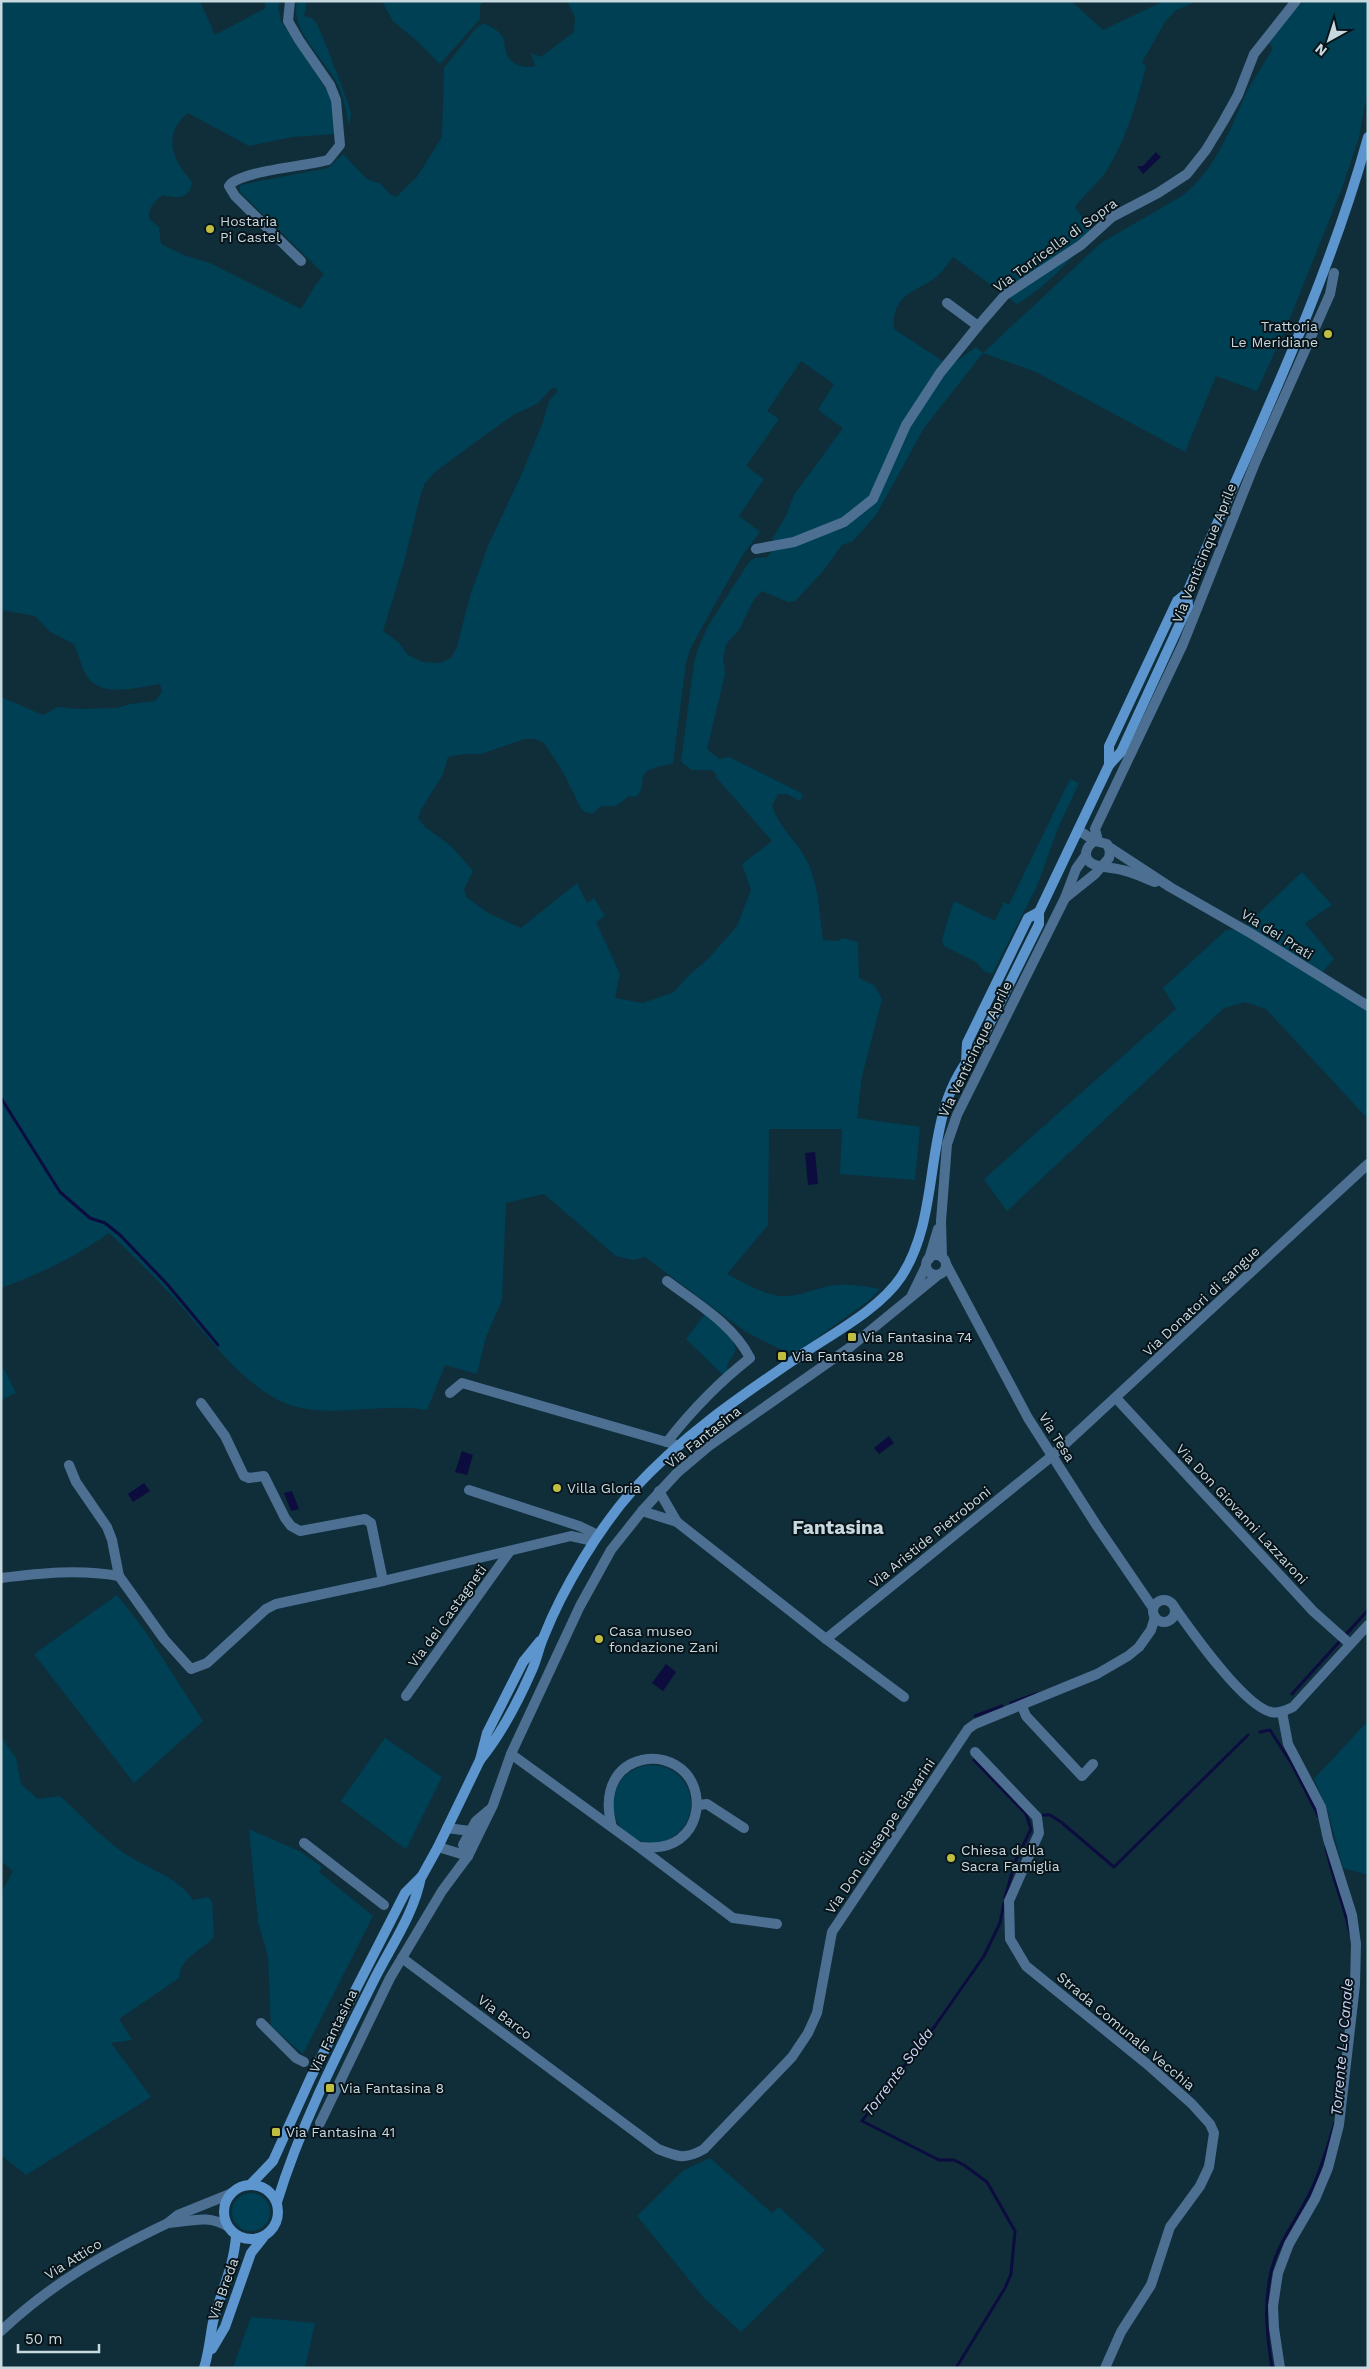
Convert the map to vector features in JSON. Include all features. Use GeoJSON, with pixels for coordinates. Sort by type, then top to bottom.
{"type":"FeatureCollection","features":[{"type":"Feature","properties":{"kind":"street"},"geometry":{"type":"LineString","coordinates":[[290,1],[288,21],[330,85],[336,100],[340,145],[328,160],[248,176],[231,182],[229,186],[235,196],[301,261]]}},
{"type":"Feature","properties":{"kind":"street","name":"Via Torricella di Sopra"},"geometry":{"type":"LineString","coordinates":[[756,549],[794,542],[844,522],[873,498],[906,425],[940,373],[978,326],[1005,295],[1081,245],[1112,217],[1158,193],[1187,174],[1206,150],[1223,122],[1238,95],[1254,54],[1296,1]]}},
{"type":"Feature","properties":{"kind":"street","name":"Via Venticinque Aprile"},"geometry":{"type":"LineString","coordinates":[[672,1444],[861,1315],[900,1278],[920,1234],[940,1124],[966,1061],[977,1049],[1039,924],[1039,912],[1109,765],[1121,752],[1188,606],[1187,593],[1296,338],[1346,210],[1368,137]]}},
{"type":"Feature","properties":{"kind":"street","name":"Via Venticinque Aprile"},"geometry":{"type":"LineString","coordinates":[[1096,841],[1095,829],[1183,644],[1255,464],[1330,294],[1334,273]]}},
{"type":"Feature","properties":{"kind":"street"},"geometry":{"type":"LineString","coordinates":[[946,303],[978,326]]}},
{"type":"Feature","properties":{"kind":"street","name":"Via dei Prati"},"geometry":{"type":"LineString","coordinates":[[1078,830],[1109,847],[1170,887],[1252,934],[1368,1006]]}},
{"type":"Feature","properties":{"kind":"street"},"geometry":{"type":"LineString","coordinates":[[1086,854],[1088,846],[1096,841]]}},
{"type":"Feature","properties":{"kind":"street"},"geometry":{"type":"LineString","coordinates":[[1101,865],[1109,858],[1109,847]]}},
{"type":"Feature","properties":{"kind":"street","name":"Via dei Prati"},"geometry":{"type":"LineString","coordinates":[[1070,848],[1086,854],[1090,862],[1123,870],[1170,887]]}},
{"type":"Feature","properties":{"kind":"street","name":"Via Venticinque Aprile"},"geometry":{"type":"LineString","coordinates":[[944,1260],[941,1221],[947,1144],[957,1115],[1065,898],[1076,869],[1086,854]]}},
{"type":"Feature","properties":{"kind":"street","name":"Via Venticinque Aprile"},"geometry":{"type":"LineString","coordinates":[[1065,898],[1095,874],[1101,865]]}},
{"type":"Feature","properties":{"kind":"street","name":"Via Donatori di sangue"},"geometry":{"type":"LineString","coordinates":[[1052,1456],[1368,1164]]}},
{"type":"Feature","properties":{"kind":"street","name":"Via Venticinque Aprile"},"geometry":{"type":"LineString","coordinates":[[927,1262],[941,1221]]}},
{"type":"Feature","properties":{"kind":"street"},"geometry":{"type":"LineString","coordinates":[[935,1255],[944,1260],[946,1269],[939,1275],[929,1273],[927,1262],[935,1255]]}},
{"type":"Feature","properties":{"kind":"street","name":"Via Tesa"},"geometry":{"type":"LineString","coordinates":[[944,1260],[1028,1418],[1106,1540],[1156,1608]]}},
{"type":"Feature","properties":{"kind":"street","name":"Via Fantasina"},"geometry":{"type":"LineString","coordinates":[[909,1300],[927,1262]]}},
{"type":"Feature","properties":{"kind":"street","name":"Via Fantasina"},"geometry":{"type":"LineString","coordinates":[[468,1856],[494,1805],[511,1754],[580,1606],[611,1550],[642,1511],[677,1473],[709,1446],[849,1348],[939,1275]]}},
{"type":"Feature","properties":{"kind":"street","name":"Via Tesa"},"geometry":{"type":"LineString","coordinates":[[939,1275],[962,1296]]}},
{"type":"Feature","properties":{"kind":"street"},"geometry":{"type":"LineString","coordinates":[[667,1281],[731,1330],[742,1343],[750,1358],[721,1381],[696,1406],[672,1444]]}},
{"type":"Feature","properties":{"kind":"street","name":"Via Fantasina"},"geometry":{"type":"LineString","coordinates":[[251,2184],[273,2161],[311,2078],[405,1893],[422,1876],[438,1847],[480,1760],[487,1733],[523,1662],[544,1635],[596,1538],[632,1491],[672,1444],[462,1383],[450,1393]]}},
{"type":"Feature","properties":{"kind":"street","name":"Via Don Giovanni Lazzaroni"},"geometry":{"type":"LineString","coordinates":[[1116,1398],[1313,1611],[1349,1643]]}},
{"type":"Feature","properties":{"kind":"street"},"geometry":{"type":"LineString","coordinates":[[202,1403],[225,1436],[244,1476],[248,1478],[264,1476],[291,1526],[300,1531],[366,1519],[371,1523],[383,1581]]}},
{"type":"Feature","properties":{"kind":"street","name":"Via Aristide Pietroboni"},"geometry":{"type":"LineString","coordinates":[[826,1639],[1052,1456]]}},
{"type":"Feature","properties":{"kind":"street","name":"Via dei Castagneti"},"geometry":{"type":"LineString","coordinates":[[69,1465],[76,1482],[107,1527],[112,1540],[119,1576],[164,1639],[190,1669],[207,1663],[266,1610],[276,1604],[383,1581],[571,1536],[596,1538]]}},
{"type":"Feature","properties":{"kind":"street"},"geometry":{"type":"LineString","coordinates":[[469,1490],[579,1526],[596,1538]]}},
{"type":"Feature","properties":{"kind":"street"},"geometry":{"type":"LineString","coordinates":[[659,1491],[677,1522]]}},
{"type":"Feature","properties":{"kind":"street"},"geometry":{"type":"LineString","coordinates":[[642,1511],[677,1522],[826,1639],[904,1696]]}},
{"type":"Feature","properties":{"kind":"street","name":"Via dei Castagneti"},"geometry":{"type":"LineString","coordinates":[[406,1696],[510,1551]]}},
{"type":"Feature","properties":{"kind":"street"},"geometry":{"type":"LineString","coordinates":[[1,1578],[72,1571],[119,1576]]}},
{"type":"Feature","properties":{"kind":"street"},"geometry":{"type":"LineString","coordinates":[[1187,1625],[1160,1621],[1156,1608],[1170,1601],[1240,1690],[1256,1704],[1271,1712],[1282,1712],[1293,1707],[1349,1643],[1368,1625]]}},
{"type":"Feature","properties":{"kind":"street","name":"Via Don Giuseppe Giavarini"},"geometry":{"type":"LineString","coordinates":[[693,2156],[704,2149],[792,2057],[817,2013],[832,1932],[968,1729],[983,1720],[1098,1674],[1128,1656],[1139,1647],[1151,1630],[1156,1608]]}},
{"type":"Feature","properties":{"kind":"street"},"geometry":{"type":"LineString","coordinates":[[1168,1621],[1175,1615],[1175,1608]]}},
{"type":"Feature","properties":{"kind":"street","name":"Via Don Giuseppe Giavarini"},"geometry":{"type":"LineString","coordinates":[[1151,1630],[1168,1621]]}},
{"type":"Feature","properties":{"kind":"street"},"geometry":{"type":"LineString","coordinates":[[1022,1706],[1026,1716],[1082,1776],[1093,1764]]}},
{"type":"Feature","properties":{"kind":"street"},"geometry":{"type":"LineString","coordinates":[[1280,2368],[1273,2306],[1278,2273],[1289,2244],[1315,2198],[1328,2168],[1339,2125],[1355,1985],[1356,1944],[1352,1915],[1328,1839],[1321,1807],[1288,1744],[1282,1712]]}},
{"type":"Feature","properties":{"kind":"street","name":"Strada Comunale Vecchia"},"geometry":{"type":"LineString","coordinates":[[975,1752],[1037,1817],[1039,1833],[1009,1901],[1010,1939],[1026,1966],[1148,2064],[1192,2104],[1210,2124],[1214,2133],[1209,2167],[1200,2186],[1170,2227],[1151,2285],[1122,2332],[1105,2368]]}},
{"type":"Feature","properties":{"kind":"street"},"geometry":{"type":"LineString","coordinates":[[511,1754],[733,1918],[777,1924]]}},
{"type":"Feature","properties":{"kind":"street"},"geometry":{"type":"LineString","coordinates":[[612,1827],[608,1810],[608,1794],[614,1779],[626,1767],[641,1760],[658,1759],[673,1764],[680,1769],[686,1774],[695,1788],[698,1805],[694,1821],[685,1835],[672,1844],[656,1849],[639,1847]]}},
{"type":"Feature","properties":{"kind":"street"},"geometry":{"type":"LineString","coordinates":[[698,1805],[707,1804],[744,1828]]}},
{"type":"Feature","properties":{"kind":"street","name":"Via Fantasina"},"geometry":{"type":"LineString","coordinates":[[470,1831],[476,1821],[494,1805]]}},
{"type":"Feature","properties":{"kind":"street"},"geometry":{"type":"LineString","coordinates":[[447,1828],[470,1831],[462,1845],[468,1856]]}},
{"type":"Feature","properties":{"kind":"street"},"geometry":{"type":"LineString","coordinates":[[304,1843],[384,1905]]}},
{"type":"Feature","properties":{"kind":"street"},"geometry":{"type":"LineString","coordinates":[[438,1847],[468,1856]]}},
{"type":"Feature","properties":{"kind":"street"},"geometry":{"type":"LineString","coordinates":[[320,2123],[402,1958],[442,1891],[468,1856]]}},
{"type":"Feature","properties":{"kind":"street","name":"Via Fantasina"},"geometry":{"type":"LineString","coordinates":[[277,2202],[301,2132],[374,1979],[417,1899],[422,1876]]}},
{"type":"Feature","properties":{"kind":"street","name":"Via Barco"},"geometry":{"type":"LineString","coordinates":[[402,1958],[658,2149],[679,2157],[693,2156]]}},
{"type":"Feature","properties":{"kind":"street"},"geometry":{"type":"LineString","coordinates":[[261,2023],[296,2058],[304,2062]]}},
{"type":"Feature","properties":{"kind":"street"},"geometry":{"type":"LineString","coordinates":[[264,2237],[247,2240],[236,2236],[227,2226],[223,2214],[225,2203],[230,2194],[242,2186],[251,2184],[260,2186],[271,2193],[277,2202]]}},
{"type":"Feature","properties":{"kind":"street","name":"Via Attico"},"geometry":{"type":"LineString","coordinates":[[1,2331],[48,2290],[91,2262],[168,2224],[178,2215],[230,2194]]}},
{"type":"Feature","properties":{"kind":"street","name":"Via Breda"},"geometry":{"type":"LineString","coordinates":[[204,2368],[210,2352],[225,2327],[251,2253],[274,2228],[279,2214],[277,2202]]}},
{"type":"Feature","properties":{"kind":"street","name":"Via Attico"},"geometry":{"type":"LineString","coordinates":[[168,2224],[202,2218],[216,2219],[227,2226]]}},
{"type":"Feature","properties":{"kind":"street","name":"Via Breda"},"geometry":{"type":"LineString","coordinates":[[210,2352],[213,2323],[233,2262],[236,2236]]}},
{"type":"Feature","properties":{"kind":"street"},"geometry":{"type":"LineString","coordinates":[[1,2324],[19,2314]]}},
{"type":"Feature","properties":{"kind":"shaded area"},"geometry":{"type":"Polygon","coordinates":[[[1,1],[200,1],[215,35],[266,8],[264,1],[280,1],[278,7],[281,21],[330,95],[335,134],[292,137],[249,146],[188,113],[180,121],[172,139],[175,156],[192,182],[191,188],[186,195],[178,197],[163,195],[151,208],[149,219],[159,227],[161,244],[186,256],[210,263],[301,309],[324,274],[240,192],[240,185],[328,168],[343,154],[367,179],[381,184],[389,193],[396,197],[417,177],[442,137],[444,68],[475,29],[484,23],[503,37],[506,52],[514,63],[531,67],[535,66],[531,53],[541,57],[574,32],[575,17],[567,1],[1071,1],[1103,30],[1164,1],[1197,1],[1176,10],[1165,22],[1142,62],[1146,66],[1143,79],[1131,119],[1114,158],[1104,175],[1075,207],[1094,234],[1067,263],[1048,281],[1017,304],[953,257],[938,276],[900,302],[894,318],[894,329],[950,366],[976,347],[983,353],[924,428],[876,515],[853,541],[842,545],[824,570],[795,601],[788,602],[762,591],[754,599],[739,630],[726,644],[723,658],[725,674],[707,749],[719,759],[729,757],[803,794],[800,801],[787,794],[778,794],[772,805],[781,825],[803,854],[812,874],[818,896],[823,940],[838,941],[843,938],[858,942],[859,978],[874,985],[882,999],[862,1076],[857,1118],[920,1127],[915,1180],[840,1174],[842,1129],[769,1129],[768,1225],[727,1274],[760,1290],[781,1296],[836,1285],[855,1285],[880,1289],[868,1301],[800,1350],[788,1353],[746,1332],[645,1257],[633,1260],[616,1256],[544,1194],[506,1203],[502,1300],[486,1337],[477,1374],[445,1365],[427,1410],[395,1408],[332,1411],[301,1408],[282,1402],[247,1378],[231,1363],[166,1289],[109,1233],[57,1264],[1,1288],[1,697],[43,715],[58,707],[78,709],[117,708],[130,704],[155,701],[162,692],[160,684],[119,690],[99,687],[85,673],[74,644],[49,631],[35,616],[1,610],[1,1]],[[801,361],[767,411],[779,419],[746,466],[764,479],[739,516],[760,532],[742,556],[691,647],[686,663],[673,763],[648,770],[644,774],[641,790],[636,797],[629,796],[614,806],[601,806],[592,814],[585,812],[581,808],[562,770],[544,743],[536,739],[525,739],[481,754],[464,754],[448,757],[443,774],[418,818],[425,827],[451,846],[473,871],[464,889],[466,897],[490,914],[521,928],[577,883],[587,903],[594,898],[605,916],[596,922],[620,974],[615,998],[643,1003],[674,992],[686,978],[709,958],[737,926],[751,890],[742,864],[772,841],[712,770],[692,770],[681,762],[694,663],[708,626],[749,562],[755,558],[767,557],[773,550],[773,538],[786,516],[794,495],[843,428],[818,410],[834,384],[801,361]],[[552,388],[537,404],[515,414],[489,432],[435,472],[425,483],[383,631],[399,643],[408,655],[423,662],[440,663],[451,658],[457,647],[470,596],[488,546],[523,471],[543,422],[549,401],[557,392],[556,388],[552,388]]]}},
{"type":"Feature","properties":{"kind":"shaded area"},"geometry":{"type":"Polygon","coordinates":[[[297,1],[307,1],[304,16],[315,21],[322,36],[351,113],[349,125],[339,87],[304,35],[299,24],[296,12],[297,1]]]}},
{"type":"Feature","properties":{"kind":"shaded area"},"geometry":{"type":"Polygon","coordinates":[[[382,1],[485,1],[480,5],[480,19],[440,64],[416,40],[393,21],[382,1]]]}},
{"type":"Feature","properties":{"kind":"shaded area"},"geometry":{"type":"Polygon","coordinates":[[[1304,1],[1368,1],[1368,88],[1359,137],[1342,188],[1288,323],[1257,391],[1216,376],[1185,452],[1036,372],[983,353],[1101,243],[1182,196],[1193,187],[1218,154],[1249,89],[1273,48],[1268,42],[1290,14],[1304,1]]]}},
{"type":"Feature","properties":{"kind":"shaded area"},"geometry":{"type":"Polygon","coordinates":[[[1156,152],[1161,157],[1143,174],[1137,166],[1143,166],[1156,152]]]}},
{"type":"Feature","properties":{"kind":"shaded area"},"geometry":{"type":"Polygon","coordinates":[[[1070,779],[1079,783],[1058,828],[1037,886],[992,974],[984,971],[976,962],[944,946],[942,939],[954,901],[995,921],[1004,902],[1009,905],[1070,779]]]}},
{"type":"Feature","properties":{"kind":"shaded area"},"geometry":{"type":"Polygon","coordinates":[[[1302,872],[1332,905],[1305,923],[1334,959],[1319,976],[1368,1007],[1368,1119],[1266,1009],[1245,1002],[1224,1008],[1007,1211],[984,1179],[1176,1009],[1163,988],[1226,930],[1242,929],[1302,872]]]}},
{"type":"Feature","properties":{"kind":"shaded area"},"geometry":{"type":"Polygon","coordinates":[[[815,1152],[818,1184],[808,1185],[805,1153],[815,1152]]]}},
{"type":"Feature","properties":{"kind":"shaded area"},"geometry":{"type":"Polygon","coordinates":[[[705,1314],[729,1336],[735,1346],[735,1351],[727,1365],[728,1370],[723,1375],[686,1339],[705,1314]]]}},
{"type":"Feature","properties":{"kind":"shaded area"},"geometry":{"type":"Polygon","coordinates":[[[4,1369],[16,1393],[1,1400],[1,1370],[4,1369]]]}},
{"type":"Feature","properties":{"kind":"shaded area"},"geometry":{"type":"Polygon","coordinates":[[[889,1436],[894,1443],[879,1454],[874,1448],[889,1436]]]}},
{"type":"Feature","properties":{"kind":"shaded area"},"geometry":{"type":"Polygon","coordinates":[[[462,1451],[473,1455],[467,1475],[455,1472],[462,1451]]]}},
{"type":"Feature","properties":{"kind":"shaded area"},"geometry":{"type":"Polygon","coordinates":[[[144,1483],[150,1491],[133,1502],[128,1494],[144,1483]]]}},
{"type":"Feature","properties":{"kind":"shaded area"},"geometry":{"type":"Polygon","coordinates":[[[292,1491],[299,1509],[291,1511],[284,1493],[292,1491]]]}},
{"type":"Feature","properties":{"kind":"shaded area"},"geometry":{"type":"Polygon","coordinates":[[[117,1595],[145,1631],[203,1721],[134,1783],[34,1654],[117,1595]]]}},
{"type":"Feature","properties":{"kind":"shaded area"},"geometry":{"type":"Polygon","coordinates":[[[666,1664],[676,1672],[663,1691],[652,1683],[666,1664]]]}},
{"type":"Feature","properties":{"kind":"shaded area"},"geometry":{"type":"Polygon","coordinates":[[[1368,1721],[1368,1875],[1343,1868],[1328,1812],[1314,1779],[1368,1721]]]}},
{"type":"Feature","properties":{"kind":"shaded area"},"geometry":{"type":"Polygon","coordinates":[[[1,1737],[16,1758],[21,1784],[38,1799],[60,1796],[99,1833],[124,1853],[170,1878],[186,1891],[193,1900],[208,1897],[212,1901],[214,1937],[187,1959],[180,1971],[179,1978],[119,2019],[132,2040],[111,2043],[151,2097],[26,2175],[1,2155],[1,1893],[13,1871],[1,1861],[1,1737]]]}},
{"type":"Feature","properties":{"kind":"shaded area"},"geometry":{"type":"Polygon","coordinates":[[[385,1738],[442,1777],[406,1849],[341,1801],[385,1738]]]}},
{"type":"Feature","properties":{"kind":"shaded area"},"geometry":{"type":"Polygon","coordinates":[[[644,1765],[660,1765],[674,1771],[685,1782],[691,1796],[691,1812],[685,1826],[674,1837],[660,1843],[644,1843],[630,1837],[619,1826],[613,1812],[613,1796],[619,1782],[630,1771],[644,1765]]]}},
{"type":"Feature","properties":{"kind":"shaded area"},"geometry":{"type":"Polygon","coordinates":[[[249,1829],[301,1852],[322,1867],[319,1872],[373,1916],[303,2054],[271,2026],[268,1957],[258,1922],[249,1829]]]}},
{"type":"Feature","properties":{"kind":"shaded area"},"geometry":{"type":"Polygon","coordinates":[[[710,2158],[772,2213],[779,2207],[825,2250],[741,2332],[704,2298],[637,2216],[684,2170],[710,2158]]]}},
{"type":"Feature","properties":{"kind":"shaded area"},"geometry":{"type":"Polygon","coordinates":[[[251,2193],[264,2199],[270,2212],[264,2225],[251,2231],[238,2225],[232,2212],[238,2199],[251,2193]]]}},
{"type":"Feature","properties":{"kind":"shaded area"},"geometry":{"type":"Polygon","coordinates":[[[251,2317],[315,2323],[305,2368],[233,2368],[251,2317]]]}},
{"type":"Feature","properties":{"kind":"waterway"},"geometry":{"type":"LineString","coordinates":[[1,1098],[60,1192],[90,1218],[105,1223],[120,1235],[167,1284],[218,1345]]}},
{"type":"Feature","properties":{"kind":"waterway","name":"Torrente La Canale"},"geometry":{"type":"LineString","coordinates":[[1292,1694],[1368,1610]]}},
{"type":"Feature","properties":{"kind":"waterway","name":"Torrente Solda"},"geometry":{"type":"LineString","coordinates":[[1011,1703],[1036,1694]]}},
{"type":"Feature","properties":{"kind":"waterway","name":"Torrente Solda"},"geometry":{"type":"LineString","coordinates":[[975,1716],[1002,1706]]}},
{"type":"Feature","properties":{"kind":"waterway","name":"Torrente La Canale"},"geometry":{"type":"LineString","coordinates":[[1260,1732],[1270,1730],[1292,1764],[1319,1817]]}},
{"type":"Feature","properties":{"kind":"waterway"},"geometry":{"type":"LineString","coordinates":[[1043,1815],[1050,1815],[1061,1822],[1114,1867],[1248,1735]]}},
{"type":"Feature","properties":{"kind":"waterway","name":"Torrente Solda"},"geometry":{"type":"LineString","coordinates":[[974,1760],[1026,1814],[1031,1829],[1015,1862],[1005,1898]]}},
{"type":"Feature","properties":{"kind":"waterway","name":"Torrente La Canale"},"geometry":{"type":"LineString","coordinates":[[1326,1847],[1350,1933]]}},
{"type":"Feature","properties":{"kind":"waterway","name":"Torrente Solda"},"geometry":{"type":"LineString","coordinates":[[956,2368],[1005,2288],[1011,2274],[1015,2231],[987,2182],[964,2165],[954,2160],[939,2160],[862,2121],[935,2026],[984,1956],[1000,1923],[1004,1903]]}},
{"type":"Feature","properties":{"kind":"waterway","name":"Torrente La Canale"},"geometry":{"type":"LineString","coordinates":[[1348,2005],[1350,1979]]}},
{"type":"Feature","properties":{"kind":"waterway","name":"Torrente La Canale"},"geometry":{"type":"LineString","coordinates":[[1272,2368],[1267,2311],[1270,2277],[1276,2255],[1313,2186],[1335,2123]]}},
{"type":"Feature","properties":{"kind":"place","name":"Hostaria Pi Castel"},"geometry":{"type":"Point","coordinates":[210,229]}},
{"type":"Feature","properties":{"kind":"place","name":"Trattoria Le Meridiane"},"geometry":{"type":"Point","coordinates":[1328,334]}},
{"type":"Feature","properties":{"kind":"place","name":"Via Fantasina 74"},"geometry":{"type":"Point","coordinates":[852,1337]}},
{"type":"Feature","properties":{"kind":"place","name":"Via Fantasina 28"},"geometry":{"type":"Point","coordinates":[782,1356]}},
{"type":"Feature","properties":{"kind":"place","name":"Villa Gloria"},"geometry":{"type":"Point","coordinates":[557,1488]}},
{"type":"Feature","properties":{"kind":"place","name":"Casa museo fondazione Zani"},"geometry":{"type":"Point","coordinates":[599,1639]}},
{"type":"Feature","properties":{"kind":"place","name":"Chiesa della Sacra Famiglia"},"geometry":{"type":"Point","coordinates":[951,1858]}},
{"type":"Feature","properties":{"kind":"place","name":"Via Fantasina 8"},"geometry":{"type":"Point","coordinates":[330,2088]}},
{"type":"Feature","properties":{"kind":"place","name":"Via Fantasina 41"},"geometry":{"type":"Point","coordinates":[276,2132]}},
{"type":"Feature","properties":{"kind":"district","name":"Fantasina"},"geometry":{"type":"Point","coordinates":[838,1527]}}]}
